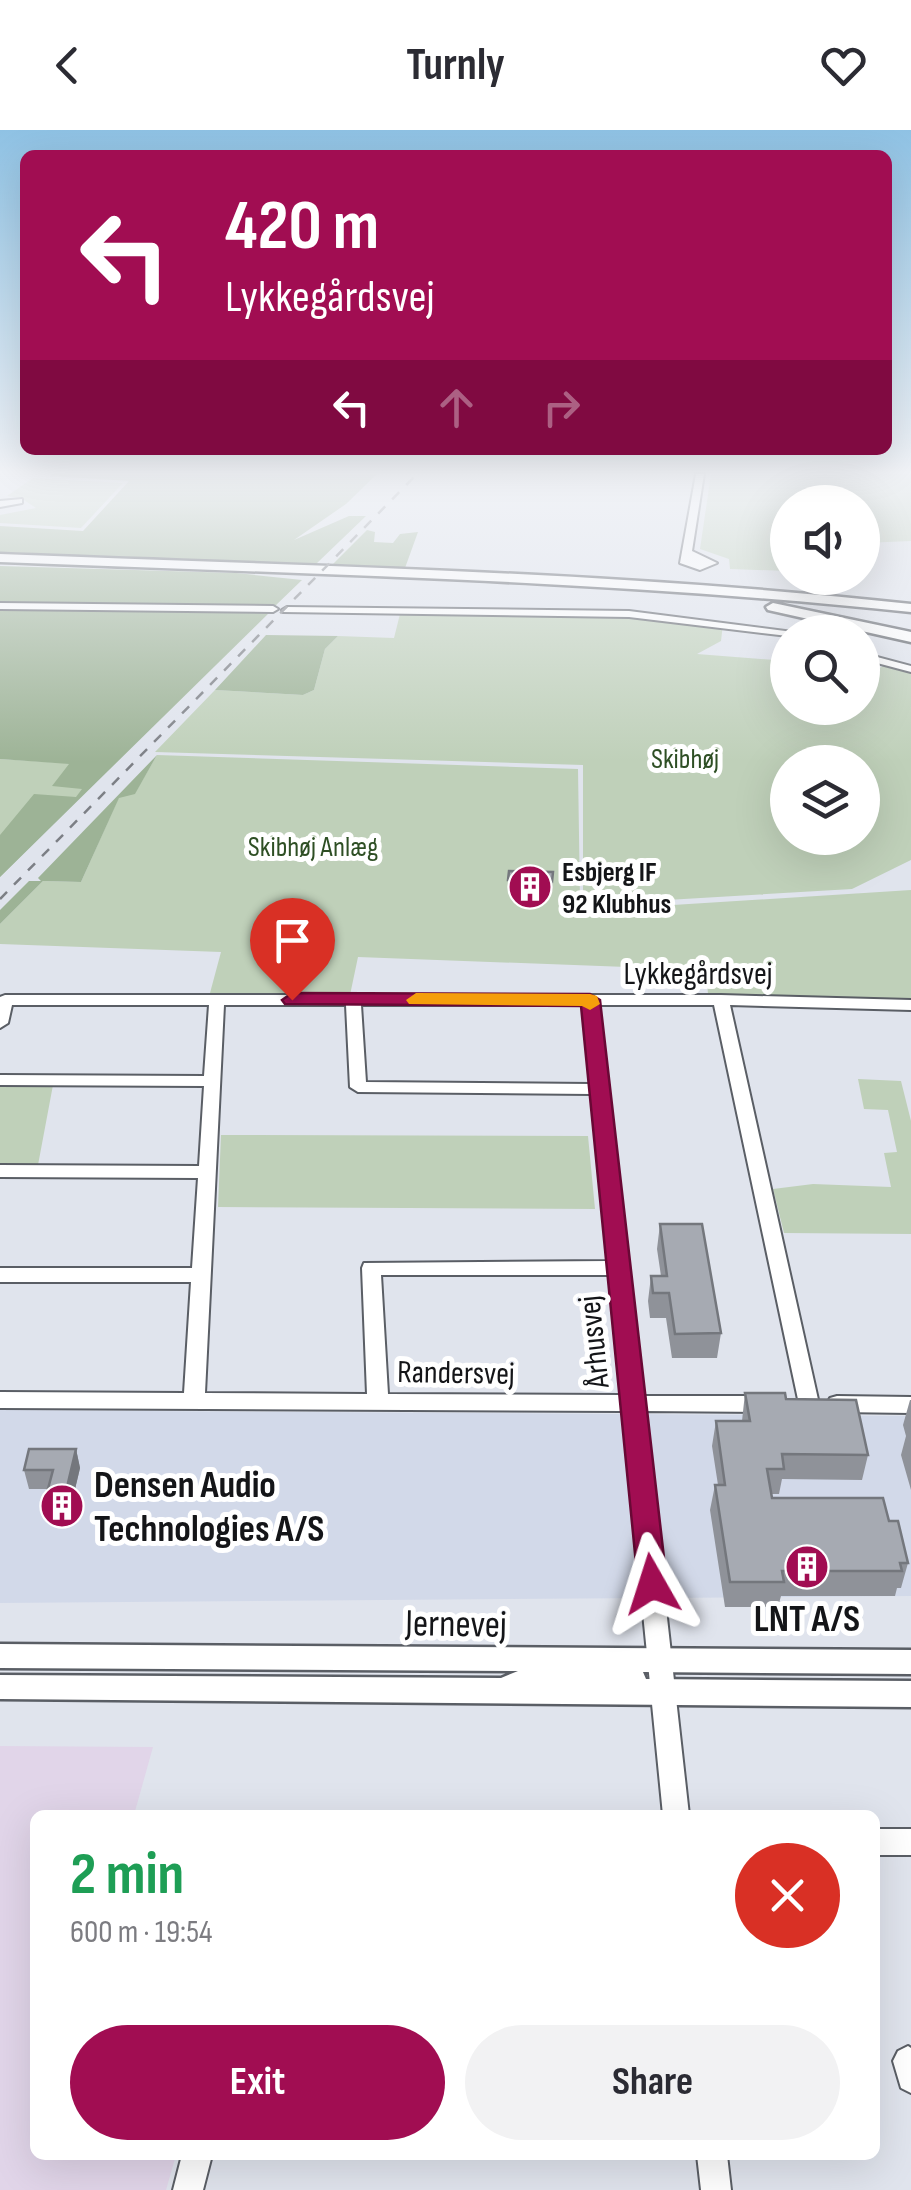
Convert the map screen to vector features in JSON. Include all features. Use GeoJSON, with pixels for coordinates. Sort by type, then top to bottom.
{"type":"FeatureCollection","features":[{"type":"Feature","properties":{"kind":"highway"},"geometry":{"type":"LineString","coordinates":[[230,570],[589,586],[911,607]]}},
{"type":"Feature","properties":{"kind":"highway"},"geometry":{"type":"LineString","coordinates":[[376,570],[762,592],[911,607]]}},
{"type":"Feature","properties":{"kind":"highway"},"geometry":{"type":"LineString","coordinates":[[589,586],[740,602],[911,637]]}},
{"type":"Feature","properties":{"kind":"main road","name":"Jernevej"},"geometry":{"type":"LineString","coordinates":[[0,1656],[662,1677],[911,1694]]}},
{"type":"Feature","properties":{"kind":"main road"},"geometry":{"type":"LineString","coordinates":[[662,1677],[786,1674],[804,1662],[911,1662]]}},
{"type":"Feature","properties":{"kind":"main road","name":"Jernevej"},"geometry":{"type":"LineString","coordinates":[[0,1687],[501,1691],[662,1677]]}},
{"type":"Feature","properties":{"kind":"street"},"geometry":{"type":"LineString","coordinates":[[0,606],[273,609]]}},
{"type":"Feature","properties":{"kind":"street"},"geometry":{"type":"LineString","coordinates":[[287,610],[630,614],[770,630]]}},
{"type":"Feature","properties":{"kind":"street"},"geometry":{"type":"LineString","coordinates":[[880,661],[911,669]]}},
{"type":"Feature","properties":{"kind":"street"},"geometry":{"type":"LineString","coordinates":[[353,999],[358,1087],[600,1089]]}},
{"type":"Feature","properties":{"kind":"street","name":"Lykkegårdsvej"},"geometry":{"type":"LineString","coordinates":[[0,1023],[5,1000],[721,1000],[911,1005]]}},
{"type":"Feature","properties":{"kind":"street"},"geometry":{"type":"LineString","coordinates":[[194,1400],[217,1000]]}},
{"type":"Feature","properties":{"kind":"street","name":"Århusvej"},"geometry":{"type":"LineString","coordinates":[[590,1000],[675,1810]]}},
{"type":"Feature","properties":{"kind":"street"},"geometry":{"type":"LineString","coordinates":[[721,1000],[809,1404]]}},
{"type":"Feature","properties":{"kind":"street"},"geometry":{"type":"LineString","coordinates":[[0,1080],[212,1081]]}},
{"type":"Feature","properties":{"kind":"street"},"geometry":{"type":"LineString","coordinates":[[0,1171],[207,1172]]}},
{"type":"Feature","properties":{"kind":"street"},"geometry":{"type":"LineString","coordinates":[[378,1401],[371,1268],[618,1268]]}},
{"type":"Feature","properties":{"kind":"street"},"geometry":{"type":"LineString","coordinates":[[0,1274],[201,1276]]}},
{"type":"Feature","properties":{"kind":"street","name":"Randersvej"},"geometry":{"type":"LineString","coordinates":[[0,1400],[911,1404]]}},
{"type":"Feature","properties":{"kind":"street"},"geometry":{"type":"LineString","coordinates":[[880,1842],[911,1842]]}},
{"type":"Feature","properties":{"kind":"street"},"geometry":{"type":"LineString","coordinates":[[188,2190],[196,2160]]}},
{"type":"Feature","properties":{"kind":"street"},"geometry":{"type":"LineString","coordinates":[[713,2160],[716,2190]]}},
{"type":"Feature","properties":{"kind":"shaded area"},"geometry":{"type":"Polygon","coordinates":[[[0,1410],[911,1416],[911,1596],[0,1603],[0,1410]]]}},
{"type":"Feature","properties":{"kind":"shaded area"},"geometry":{"type":"Polygon","coordinates":[[[0,1746],[153,1747],[135,1810],[30,1810],[30,2160],[175,2160],[166,2190],[0,2190],[0,1746]]]}},
{"type":"Feature","properties":{"kind":"green space"},"geometry":{"type":"Polygon","coordinates":[[[0,570],[236,573],[302,580],[274,607],[0,604],[0,570]]]}},
{"type":"Feature","properties":{"kind":"green space"},"geometry":{"type":"Polygon","coordinates":[[[0,609],[270,612],[0,877],[0,835],[34,794],[76,797],[82,789],[52,786],[69,764],[0,759],[0,609]]]}},
{"type":"Feature","properties":{"kind":"green space","name":"Skibhøj"},"geometry":{"type":"Polygon","coordinates":[[[400,614],[608,616],[723,624],[721,641],[697,654],[770,660],[770,725],[880,725],[880,668],[885,665],[911,671],[911,860],[852,889],[667,900],[583,898],[583,765],[155,752],[215,690],[303,695],[314,690],[325,649],[338,636],[394,638],[400,614]]]}},
{"type":"Feature","properties":{"kind":"green space"},"geometry":{"type":"Polygon","coordinates":[[[266,635],[338,636],[325,649],[314,690],[303,695],[215,690],[266,635]]]}},
{"type":"Feature","properties":{"kind":"green space","name":"Skibhøj Anlæg"},"geometry":{"type":"Polygon","coordinates":[[[157,755],[578,769],[580,901],[673,905],[911,890],[911,1001],[708,994],[706,970],[358,957],[350,995],[210,993],[221,952],[0,944],[0,924],[43,881],[81,882],[119,797],[135,793],[157,755]]]}},
{"type":"Feature","properties":{"kind":"green space"},"geometry":{"type":"Polygon","coordinates":[[[157,755],[135,794],[119,798],[81,882],[43,881],[0,924],[0,910],[29,881],[41,881],[38,878],[157,755]]]}},
{"type":"Feature","properties":{"kind":"green space"},"geometry":{"type":"Polygon","coordinates":[[[0,759],[112,766],[0,877],[0,759]]]}},
{"type":"Feature","properties":{"kind":"green space"},"geometry":{"type":"Polygon","coordinates":[[[858,1079],[901,1081],[911,1121],[911,1234],[784,1233],[773,1189],[813,1184],[891,1187],[884,1153],[897,1152],[888,1110],[864,1109],[858,1079]]]}},
{"type":"Feature","properties":{"kind":"green space"},"geometry":{"type":"Polygon","coordinates":[[[53,1085],[38,1165],[0,1165],[0,1086],[53,1085]]]}},
{"type":"Feature","properties":{"kind":"green space"},"geometry":{"type":"Polygon","coordinates":[[[221,1135],[588,1136],[595,1209],[218,1207],[221,1135]]]}},
{"type":"Feature","properties":{"kind":"building"},"geometry":{"type":"Polygon","coordinates":[[[509,871],[553,872],[552,882],[508,880],[509,871]]]}},
{"type":"Feature","properties":{"kind":"building"},"geometry":{"type":"Polygon","coordinates":[[[660,1224],[702,1224],[721,1333],[675,1334],[669,1293],[653,1293],[651,1276],[667,1276],[660,1224]]]}},
{"type":"Feature","properties":{"kind":"building"},"geometry":{"type":"Polygon","coordinates":[[[745,1393],[785,1393],[786,1399],[856,1400],[868,1455],[782,1454],[784,1469],[767,1469],[772,1498],[883,1498],[889,1521],[898,1521],[908,1563],[900,1563],[902,1571],[782,1571],[784,1582],[730,1582],[715,1485],[725,1485],[716,1421],[750,1421],[745,1393]]]}},
{"type":"Feature","properties":{"kind":"building"},"geometry":{"type":"Polygon","coordinates":[[[29,1449],[76,1449],[63,1504],[44,1504],[53,1470],[24,1470],[29,1449]]]}},
{"type":"Feature","properties":{"kind":"railway"},"geometry":{"type":"LineString","coordinates":[[0,899],[323,570]]}},
{"type":"Feature","properties":{"kind":"slow traffic"},"geometry":{"type":"LineString","coordinates":[[416,1000],[590,1000],[590,1004]]}},
{"type":"Feature","properties":{"kind":"place","name":"Esbjerg IF 92 Klubhus"},"geometry":{"type":"Point","coordinates":[530,887]}},
{"type":"Feature","properties":{"kind":"place","name":"Densen Audio Technologies A/S"},"geometry":{"type":"Point","coordinates":[62,1506]}},
{"type":"Feature","properties":{"kind":"place","name":"LNT A/S"},"geometry":{"type":"Point","coordinates":[807,1567]}},
{"type":"Feature","properties":{"kind":"route"},"geometry":{"type":"LineString","coordinates":[[292,1000],[590,1000],[652,1584]]}}]}
